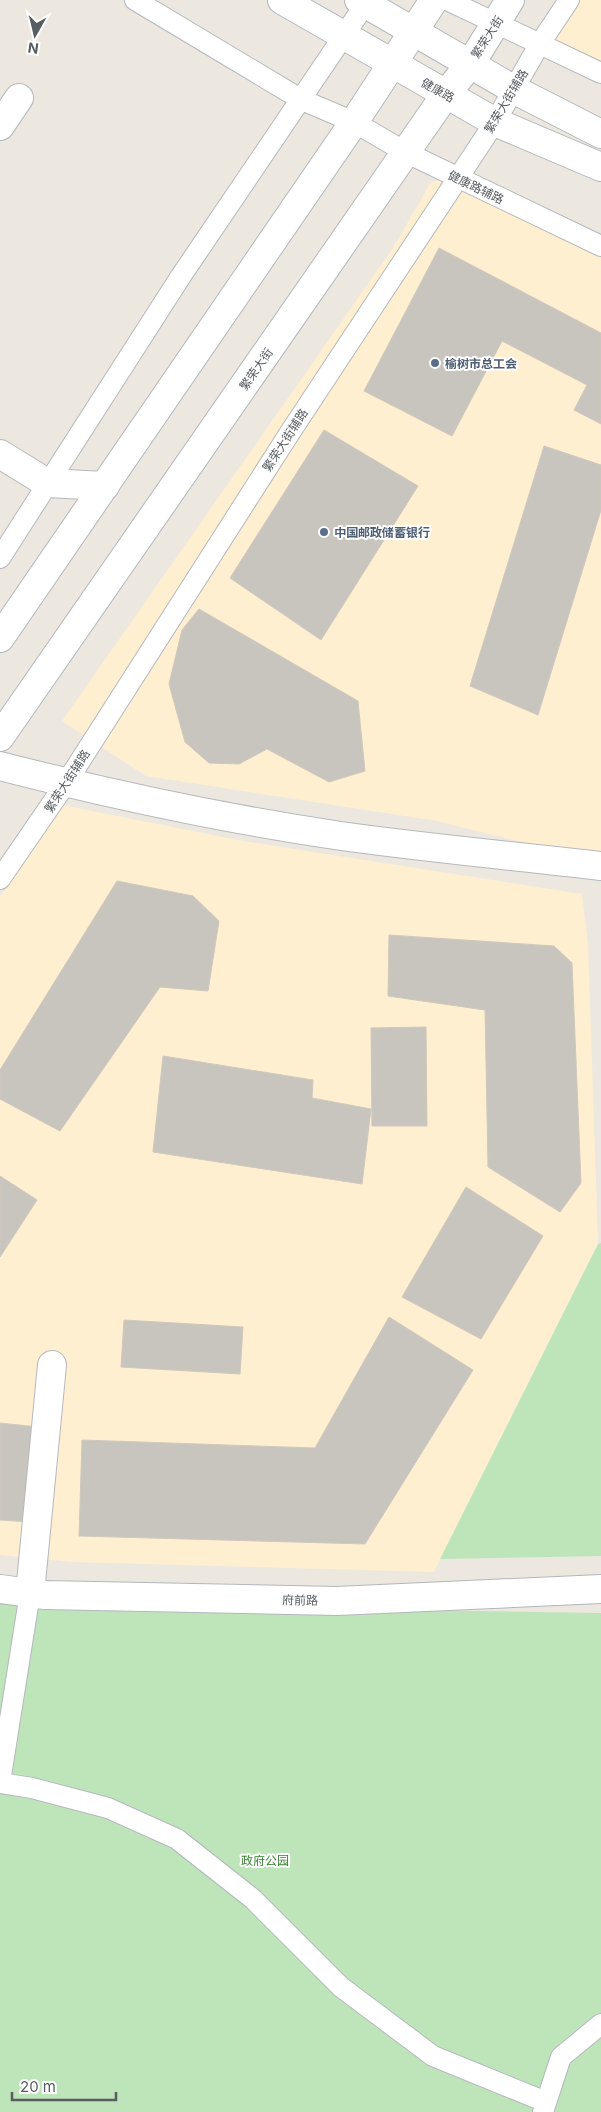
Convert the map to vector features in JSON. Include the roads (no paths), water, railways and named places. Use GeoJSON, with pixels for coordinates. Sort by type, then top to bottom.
{"type":"FeatureCollection","features":[{"type":"Feature","properties":{"kind":"main road","name":"健康路"},"geometry":{"type":"LineString","coordinates":[[282,0],[346,35],[392,65],[495,122],[601,167]]}},
{"type":"Feature","properties":{"kind":"main road"},"geometry":{"type":"LineString","coordinates":[[0,638],[354,122],[434,0]]}},
{"type":"Feature","properties":{"kind":"main road","name":"繁荣大街"},"geometry":{"type":"LineString","coordinates":[[0,737],[407,153],[446,94],[470,63],[510,0]]}},
{"type":"Feature","properties":{"kind":"main road"},"geometry":{"type":"LineString","coordinates":[[365,1],[414,32],[513,89],[601,134]]}},
{"type":"Feature","properties":{"kind":"main road"},"geometry":{"type":"LineString","coordinates":[[0,126],[19,98]]}},
{"type":"Feature","properties":{"kind":"main road"},"geometry":{"type":"LineString","coordinates":[[0,454],[47,483],[105,486]]}},
{"type":"Feature","properties":{"kind":"main road"},"geometry":{"type":"LineString","coordinates":[[0,766],[200,813],[342,836],[601,866]]}},
{"type":"Feature","properties":{"kind":"main road"},"geometry":{"type":"LineString","coordinates":[[30,1593],[52,1365]]}},
{"type":"Feature","properties":{"kind":"main road","name":"府前路"},"geometry":{"type":"LineString","coordinates":[[0,1589],[30,1593],[337,1601],[601,1590]]}},
{"type":"Feature","properties":{"kind":"lane","name":"健康路辅路"},"geometry":{"type":"LineString","coordinates":[[135,0],[302,100],[354,122],[407,153],[601,246]]}},
{"type":"Feature","properties":{"kind":"lane"},"geometry":{"type":"LineString","coordinates":[[447,0],[601,73]]}},
{"type":"Feature","properties":{"kind":"lane","name":"繁荣大街辅路"},"geometry":{"type":"LineString","coordinates":[[0,879],[66,783],[294,426],[495,122],[539,45],[569,0]]}},
{"type":"Feature","properties":{"kind":"lane"},"geometry":{"type":"LineString","coordinates":[[0,558],[182,276],[346,35],[365,1]]}},
{"type":"Feature","properties":{"kind":"lane"},"geometry":{"type":"LineString","coordinates":[[30,1593],[0,1783],[32,1788],[108,1808],[176,1839],[253,1899],[342,1987],[433,2056],[545,2107],[561,2057],[601,2024]]}},
{"type":"Feature","properties":{"kind":"place","name":"榆树市总工会"},"geometry":{"type":"Point","coordinates":[435,363]}},
{"type":"Feature","properties":{"kind":"place","name":"中国邮政储蓄银行"},"geometry":{"type":"Point","coordinates":[324,532]}},
{"type":"Feature","properties":{"kind":"park label","name":"政府公园"},"geometry":{"type":"Point","coordinates":[265,1860]}}]}
